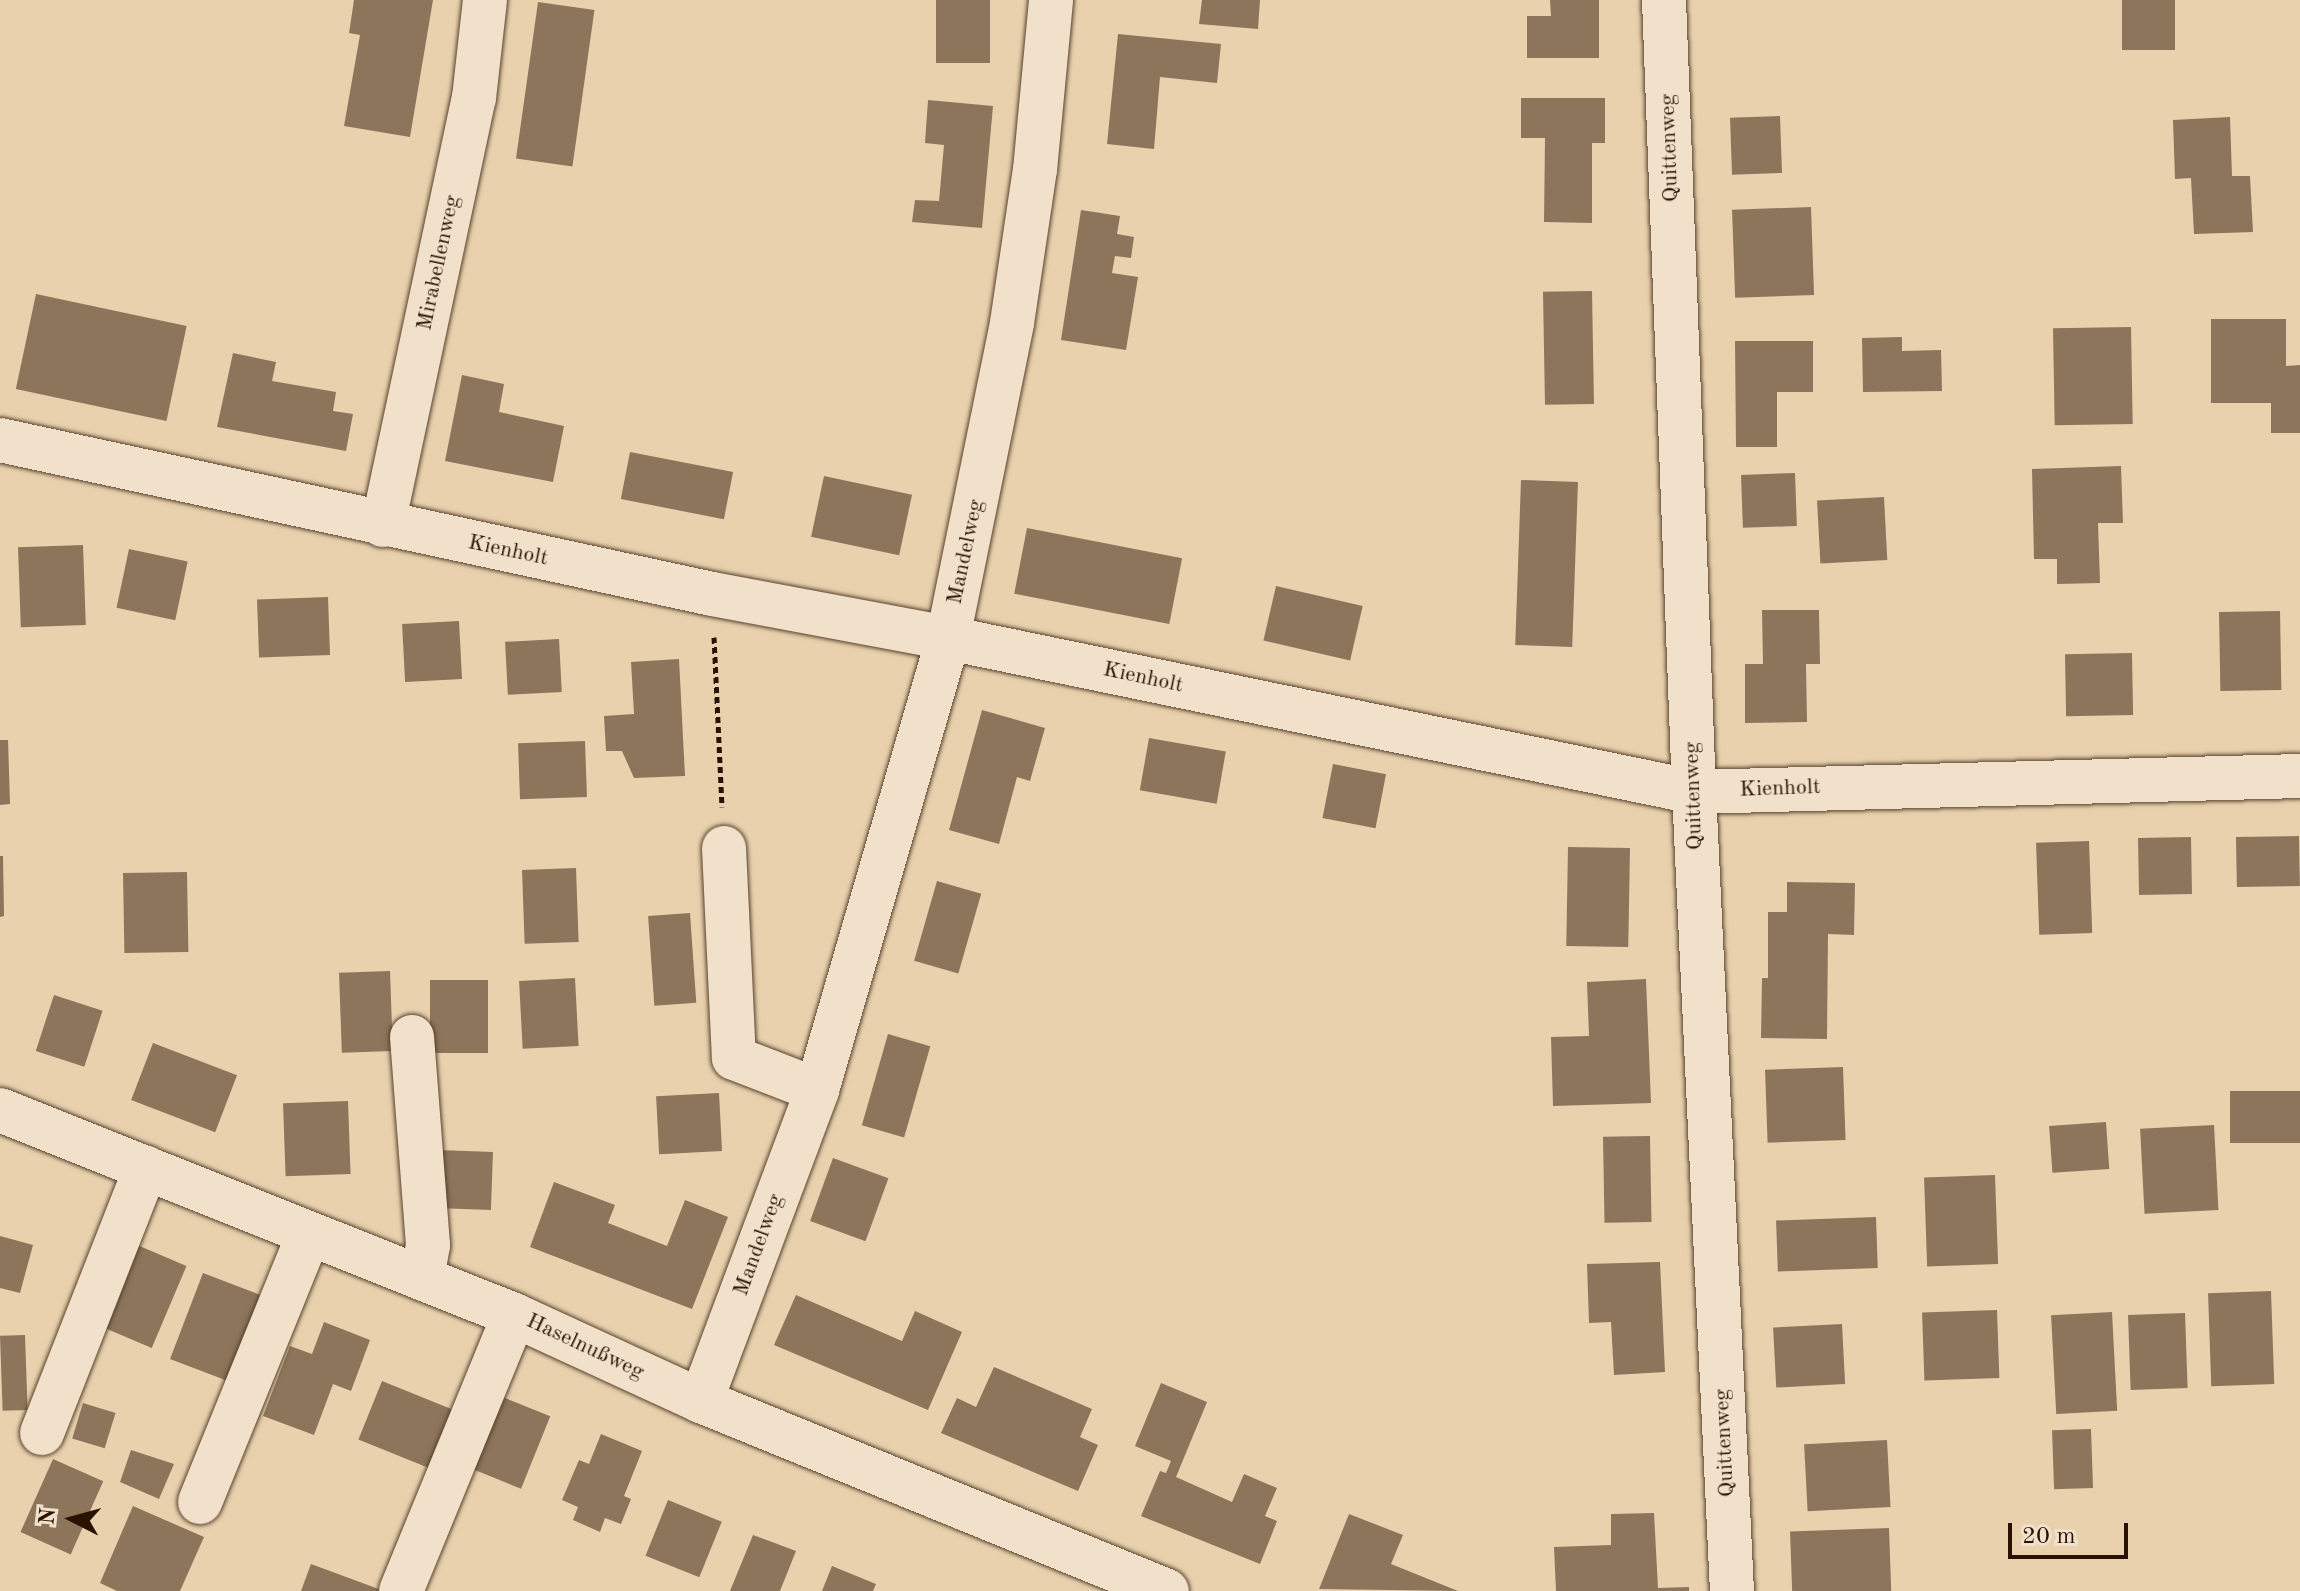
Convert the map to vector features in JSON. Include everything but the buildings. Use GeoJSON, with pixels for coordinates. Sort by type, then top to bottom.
{"type":"FeatureCollection","features":[{"type":"Feature","properties":{"kind":"street","name":"Mirabellenweg"},"geometry":{"type":"LineString","coordinates":[[383,525],[474,98],[485,0]]}},
{"type":"Feature","properties":{"kind":"street","name":"Mandelweg"},"geometry":{"type":"LineString","coordinates":[[701,1401],[817,1090],[948,638],[1012,323],[1035,170],[1051,0]]}},
{"type":"Feature","properties":{"kind":"street","name":"Quittenweg"},"geometry":{"type":"LineString","coordinates":[[1664,0],[1694,792],[1732,1591]]}},
{"type":"Feature","properties":{"kind":"street","name":"Kienholt"},"geometry":{"type":"LineString","coordinates":[[0,440],[712,594],[948,638],[1694,792],[2300,776]]}},
{"type":"Feature","properties":{"kind":"street"},"geometry":{"type":"LineString","coordinates":[[724,848],[734,1058],[817,1090]]}},
{"type":"Feature","properties":{"kind":"street"},"geometry":{"type":"LineString","coordinates":[[412,1037],[428,1245],[422,1278]]}},
{"type":"Feature","properties":{"kind":"street","name":"Haselnußweg"},"geometry":{"type":"LineString","coordinates":[[0,1110],[514,1315],[701,1401],[1167,1591]]}},
{"type":"Feature","properties":{"kind":"street"},"geometry":{"type":"LineString","coordinates":[[42,1433],[146,1168]]}},
{"type":"Feature","properties":{"kind":"street"},"geometry":{"type":"LineString","coordinates":[[200,1502],[309,1234]]}},
{"type":"Feature","properties":{"kind":"street"},"geometry":{"type":"LineString","coordinates":[[401,1591],[514,1315]]}},
{"type":"Feature","properties":{"kind":"path"},"geometry":{"type":"LineString","coordinates":[[712,594],[724,848]]}}]}
